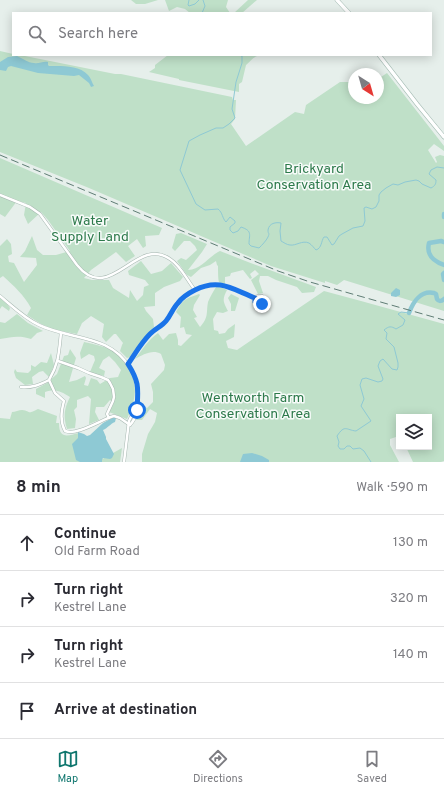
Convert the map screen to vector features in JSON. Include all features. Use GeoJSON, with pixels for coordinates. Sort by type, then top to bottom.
{"type":"FeatureCollection","features":[{"type":"Feature","properties":{"kind":"main road"},"geometry":{"type":"LineString","coordinates":[[338,0],[348,12]]}},
{"type":"Feature","properties":{"kind":"main road"},"geometry":{"type":"LineString","coordinates":[[380,56],[444,137]]}},
{"type":"Feature","properties":{"kind":"street"},"geometry":{"type":"LineString","coordinates":[[439,132],[444,129]]}},
{"type":"Feature","properties":{"kind":"street"},"geometry":{"type":"LineString","coordinates":[[0,195],[30,207],[40,214],[79,268],[91,276],[100,278],[108,277],[117,273],[143,256],[158,254],[167,257],[173,262],[195,290]]}},
{"type":"Feature","properties":{"kind":"street"},"geometry":{"type":"LineString","coordinates":[[128,364],[150,335],[164,324],[178,302],[195,290],[212,284],[220,285],[227,286],[255,298]]}},
{"type":"Feature","properties":{"kind":"street"},"geometry":{"type":"LineString","coordinates":[[0,296],[30,320],[43,327],[102,343],[117,352],[128,364],[138,383],[139,397],[130,420],[124,462]]}},
{"type":"Feature","properties":{"kind":"street"},"geometry":{"type":"LineString","coordinates":[[21,386],[27,388],[35,387],[49,380],[58,361],[61,333]]}},
{"type":"Feature","properties":{"kind":"street"},"geometry":{"type":"LineString","coordinates":[[58,361],[101,376],[108,380],[112,386],[114,397],[107,413],[109,418]]}},
{"type":"Feature","properties":{"kind":"street"},"geometry":{"type":"LineString","coordinates":[[49,380],[55,393],[64,401],[61,413],[62,424],[66,432],[94,425],[114,416],[130,425]]}},
{"type":"Feature","properties":{"kind":"green space"},"geometry":{"type":"Polygon","coordinates":[[[131,0],[158,0],[145,4],[136,4],[131,0]]]}},
{"type":"Feature","properties":{"kind":"green space"},"geometry":{"type":"Polygon","coordinates":[[[165,0],[228,0],[226,7],[229,12],[189,12],[185,9],[177,7],[169,11],[165,0]]]}},
{"type":"Feature","properties":{"kind":"green space"},"geometry":{"type":"Polygon","coordinates":[[[248,0],[257,0],[243,12],[235,12],[248,0]]]}},
{"type":"Feature","properties":{"kind":"green space","name":"Brickyard Conservation Area"},"geometry":{"type":"Polygon","coordinates":[[[0,51],[12,54],[12,56],[25,56],[232,97],[233,100],[236,100],[235,119],[231,124],[246,146],[295,112],[304,114],[306,105],[340,82],[348,82],[348,104],[384,104],[384,75],[387,73],[444,146],[444,151],[434,144],[428,150],[436,163],[435,157],[440,155],[444,156],[444,311],[344,280],[337,285],[325,281],[325,283],[271,266],[89,188],[0,152],[0,51]]]}},
{"type":"Feature","properties":{"kind":"green space"},"geometry":{"type":"Polygon","coordinates":[[[167,56],[257,56],[246,65],[242,82],[239,84],[239,92],[179,80],[149,72],[155,68],[155,65],[167,56]]]}},
{"type":"Feature","properties":{"kind":"green space","name":"Water Supply Land"},"geometry":{"type":"Polygon","coordinates":[[[0,158],[162,228],[159,235],[145,236],[146,246],[143,248],[137,239],[128,246],[135,256],[126,262],[116,252],[91,270],[84,278],[92,280],[109,280],[113,288],[129,298],[130,290],[137,301],[143,295],[144,287],[149,285],[145,280],[129,275],[128,271],[141,261],[151,274],[162,271],[171,263],[183,277],[180,281],[164,287],[155,293],[155,306],[144,307],[153,319],[154,327],[131,357],[127,358],[120,351],[123,343],[116,334],[114,334],[106,342],[102,337],[104,324],[91,316],[82,323],[77,334],[55,330],[41,324],[27,315],[31,308],[18,291],[3,276],[0,278],[0,246],[7,239],[11,244],[12,254],[8,256],[9,262],[14,263],[24,282],[37,265],[36,258],[20,257],[25,251],[32,236],[37,250],[43,255],[56,255],[70,251],[41,212],[28,224],[24,215],[26,203],[17,201],[5,217],[0,214],[0,158]]]}},
{"type":"Feature","properties":{"kind":"green space"},"geometry":{"type":"Polygon","coordinates":[[[181,233],[207,244],[188,270],[197,268],[220,251],[316,287],[314,292],[302,293],[297,287],[268,276],[260,276],[259,281],[263,293],[258,294],[251,280],[259,274],[255,270],[250,274],[252,278],[250,279],[243,270],[231,273],[230,276],[225,277],[225,284],[219,282],[218,266],[216,261],[201,268],[191,277],[187,275],[177,261],[181,258],[186,260],[197,250],[195,246],[190,241],[184,241],[175,251],[172,248],[176,234],[181,233]]]}},
{"type":"Feature","properties":{"kind":"green space","name":"Wentworth Farm Conservation Area"},"geometry":{"type":"Polygon","coordinates":[[[216,287],[227,290],[224,300],[228,311],[223,313],[217,312],[213,319],[214,330],[218,331],[219,334],[225,333],[235,324],[234,337],[226,341],[228,348],[237,350],[324,291],[444,324],[444,461],[413,462],[407,450],[432,450],[432,414],[396,414],[396,437],[390,439],[390,445],[399,462],[142,462],[142,454],[148,434],[155,422],[157,413],[150,409],[142,420],[136,420],[140,405],[147,408],[153,402],[151,384],[164,370],[165,365],[161,354],[154,352],[135,359],[148,342],[158,333],[163,340],[169,334],[176,333],[178,345],[181,346],[192,335],[186,334],[184,327],[180,328],[181,317],[176,312],[178,308],[185,300],[199,294],[200,295],[194,305],[193,310],[197,317],[194,318],[200,327],[206,318],[208,302],[216,287]]]}},
{"type":"Feature","properties":{"kind":"green space"},"geometry":{"type":"Polygon","coordinates":[[[231,294],[239,298],[235,311],[231,311],[231,304],[228,298],[231,294]]]}},
{"type":"Feature","properties":{"kind":"green space"},"geometry":{"type":"Polygon","coordinates":[[[0,298],[10,308],[9,311],[2,306],[0,309],[0,298]]]}},
{"type":"Feature","properties":{"kind":"green space"},"geometry":{"type":"Polygon","coordinates":[[[17,314],[28,323],[43,331],[37,333],[31,339],[12,337],[0,339],[0,322],[5,323],[17,314]]]}},
{"type":"Feature","properties":{"kind":"green space"},"geometry":{"type":"Polygon","coordinates":[[[84,342],[111,350],[122,359],[133,379],[135,386],[134,398],[127,419],[109,412],[114,403],[110,400],[104,407],[96,407],[95,412],[99,420],[89,424],[91,399],[88,396],[77,400],[77,407],[74,410],[76,419],[75,428],[67,429],[65,413],[66,405],[70,397],[61,392],[52,391],[45,392],[45,398],[36,394],[36,389],[47,383],[57,374],[64,356],[68,355],[70,349],[76,358],[69,382],[85,376],[86,378],[84,385],[88,386],[91,378],[97,380],[100,384],[110,378],[118,377],[121,370],[109,356],[103,360],[99,368],[105,371],[104,376],[90,372],[95,360],[94,356],[89,354],[81,359],[80,353],[84,342]]]}},
{"type":"Feature","properties":{"kind":"green space"},"geometry":{"type":"Polygon","coordinates":[[[51,353],[54,365],[49,377],[43,371],[39,372],[32,377],[33,384],[25,385],[16,378],[14,372],[15,369],[17,372],[28,373],[31,370],[31,365],[35,367],[41,362],[47,363],[51,353]]]}},
{"type":"Feature","properties":{"kind":"green space"},"geometry":{"type":"Polygon","coordinates":[[[38,409],[57,416],[56,423],[59,423],[60,432],[62,434],[67,435],[79,433],[95,462],[0,462],[0,418],[10,419],[12,412],[22,410],[30,412],[38,409]]]}},
{"type":"Feature","properties":{"kind":"green space"},"geometry":{"type":"Polygon","coordinates":[[[122,448],[120,462],[97,462],[122,448]]]}},
{"type":"Feature","properties":{"kind":"water"},"geometry":{"type":"Polygon","coordinates":[[[17,56],[32,63],[48,62],[49,66],[80,69],[89,76],[94,86],[91,87],[89,83],[79,75],[74,76],[38,73],[11,66],[8,67],[6,71],[0,70],[0,62],[8,57],[17,56]]]}},
{"type":"Feature","properties":{"kind":"water"},"geometry":{"type":"Polygon","coordinates":[[[396,288],[400,290],[400,295],[396,297],[391,296],[391,293],[396,288]]]}},
{"type":"Feature","properties":{"kind":"water"},"geometry":{"type":"Polygon","coordinates":[[[112,418],[116,418],[115,422],[103,430],[114,454],[112,458],[103,458],[102,462],[80,462],[76,460],[72,444],[78,438],[78,432],[87,436],[90,435],[103,423],[112,418]]]}},
{"type":"Feature","properties":{"kind":"water"},"geometry":{"type":"Polygon","coordinates":[[[252,453],[262,456],[269,460],[269,462],[240,462],[243,454],[252,453]]]}},
{"type":"Feature","properties":{"kind":"waterway"},"geometry":{"type":"LineString","coordinates":[[189,0],[189,6],[195,4],[199,0]]}},
{"type":"Feature","properties":{"kind":"waterway"},"geometry":{"type":"LineString","coordinates":[[202,12],[205,6],[203,0]]}},
{"type":"Feature","properties":{"kind":"waterway"},"geometry":{"type":"LineString","coordinates":[[242,56],[242,63],[236,82],[232,109],[235,118],[223,128],[216,128],[189,141],[180,170],[196,204],[205,210],[218,209],[226,222],[230,217],[235,221],[235,223],[230,227],[230,230],[233,233],[238,231],[241,227],[247,230],[250,234],[249,244],[251,246],[259,248],[268,237],[268,230],[270,226],[277,223],[281,223],[281,241],[288,245],[306,242],[316,250],[320,246],[324,237],[327,237],[332,245],[342,234],[353,228],[363,226],[365,221],[364,208],[366,207],[372,209],[376,207],[379,201],[379,195],[386,188],[393,184],[398,185],[416,180],[431,188],[436,183],[436,180],[429,174],[431,170],[437,167],[444,168]]}},
{"type":"Feature","properties":{"kind":"waterway"},"geometry":{"type":"LineString","coordinates":[[444,242],[429,243],[428,247],[431,257],[444,265]]}},
{"type":"Feature","properties":{"kind":"waterway"},"geometry":{"type":"LineString","coordinates":[[444,273],[444,280]]}},
{"type":"Feature","properties":{"kind":"waterway"},"geometry":{"type":"LineString","coordinates":[[409,313],[415,301],[425,293],[436,294],[437,299],[440,301],[444,299]]}},
{"type":"Feature","properties":{"kind":"waterway"},"geometry":{"type":"LineString","coordinates":[[371,462],[364,451],[360,448],[353,449],[350,446],[347,446],[344,449],[340,449],[338,446],[339,442],[337,436],[344,429],[356,431],[371,421],[361,406],[364,399],[360,385],[362,379],[366,378],[378,382],[382,381],[383,379],[378,366],[380,361],[383,359],[392,369],[397,370],[398,363],[394,347],[386,339],[387,333],[384,330],[390,327],[396,329],[403,325],[405,320],[398,314],[401,312],[409,313]]}},
{"type":"Feature","properties":{"kind":"railway"},"geometry":{"type":"LineString","coordinates":[[0,155],[278,271],[310,282],[444,320]]}},
{"type":"Feature","properties":{"kind":"route"},"geometry":{"type":"LineString","coordinates":[[137,410],[139,397],[138,383],[128,364],[145,340],[164,324],[180,300],[203,286],[216,284],[223,285],[255,298],[255,302],[257,304],[262,304]]}}]}
